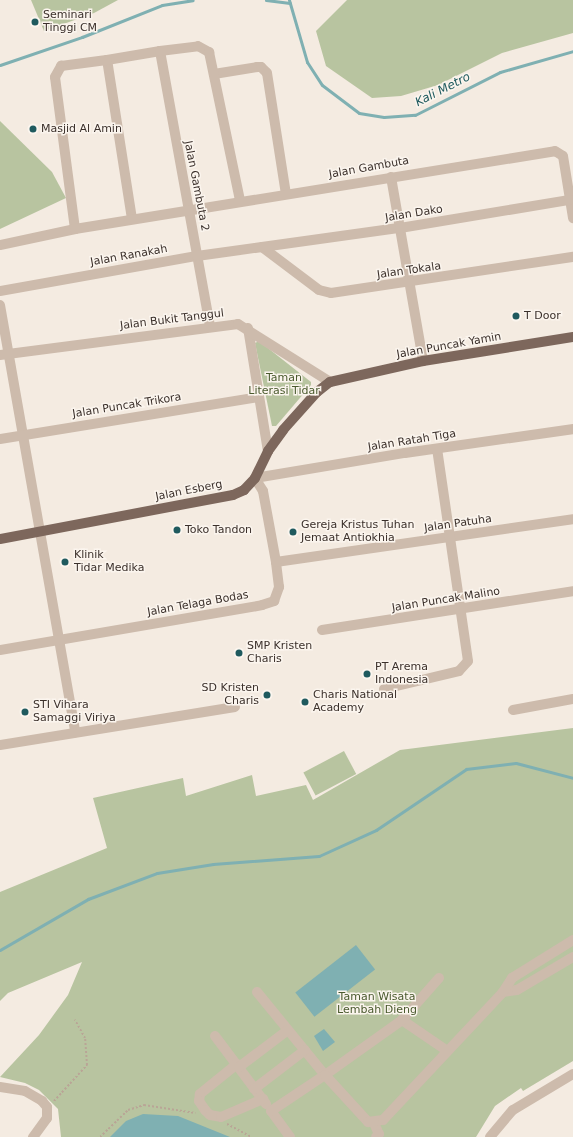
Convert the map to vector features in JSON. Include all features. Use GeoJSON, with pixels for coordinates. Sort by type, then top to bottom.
{"type":"FeatureCollection","features":[{"type":"Feature","properties":{"kind":"main road","name":"Jalan Puncak Yamin"},"geometry":{"type":"LineString","coordinates":[[330,382],[423,361],[573,337]]}},
{"type":"Feature","properties":{"kind":"main road","name":"Jalan Esberg"},"geometry":{"type":"LineString","coordinates":[[0,539],[233,495],[244,490],[255,478],[268,451],[300,410],[330,382]]}},
{"type":"Feature","properties":{"kind":"street"},"geometry":{"type":"LineString","coordinates":[[75,229],[55,77],[61,66],[160,51],[202,47],[211,56],[240,201]]}},
{"type":"Feature","properties":{"kind":"street","name":"Jalan Gambuta 2"},"geometry":{"type":"LineString","coordinates":[[160,51],[187,211],[198,256],[210,326]]}},
{"type":"Feature","properties":{"kind":"street"},"geometry":{"type":"LineString","coordinates":[[107,60],[132,219]]}},
{"type":"Feature","properties":{"kind":"street"},"geometry":{"type":"LineString","coordinates":[[214,74],[257,67],[261,67],[267,73],[286,194]]}},
{"type":"Feature","properties":{"kind":"street","name":"Jalan Gambuta"},"geometry":{"type":"LineString","coordinates":[[0,245],[75,229],[132,219],[554,151],[563,156],[570,200]]}},
{"type":"Feature","properties":{"kind":"street"},"geometry":{"type":"LineString","coordinates":[[391,177],[423,361]]}},
{"type":"Feature","properties":{"kind":"street"},"geometry":{"type":"LineString","coordinates":[[570,200],[573,218]]}},
{"type":"Feature","properties":{"kind":"street","name":"Jalan Dako"},"geometry":{"type":"LineString","coordinates":[[262,248],[400,228],[570,200]]}},
{"type":"Feature","properties":{"kind":"street","name":"Jalan Ranakah"},"geometry":{"type":"LineString","coordinates":[[0,291],[198,256],[262,248]]}},
{"type":"Feature","properties":{"kind":"street","name":"Jalan Tokala"},"geometry":{"type":"LineString","coordinates":[[262,248],[325,293],[410,283],[573,257]]}},
{"type":"Feature","properties":{"kind":"street"},"geometry":{"type":"LineString","coordinates":[[0,305],[4,354],[23,435],[75,732]]}},
{"type":"Feature","properties":{"kind":"street","name":"Jalan Bukit Tanggul"},"geometry":{"type":"LineString","coordinates":[[4,354],[210,326],[238,324],[248,328],[330,382]]}},
{"type":"Feature","properties":{"kind":"street"},"geometry":{"type":"LineString","coordinates":[[248,328],[258,397],[268,451]]}},
{"type":"Feature","properties":{"kind":"street","name":"Jalan Puncak Trikora"},"geometry":{"type":"LineString","coordinates":[[0,439],[258,397]]}},
{"type":"Feature","properties":{"kind":"street","name":"Jalan Ratah Tiga"},"geometry":{"type":"LineString","coordinates":[[255,478],[573,429]]}},
{"type":"Feature","properties":{"kind":"street"},"geometry":{"type":"LineString","coordinates":[[384,689],[462,669],[469,656],[449,537],[437,449]]}},
{"type":"Feature","properties":{"kind":"street","name":"Jalan Telaga Bodas"},"geometry":{"type":"LineString","coordinates":[[0,650],[269,603],[278,594],[276,562],[263,491],[255,478]]}},
{"type":"Feature","properties":{"kind":"street","name":"Jalan Patuha"},"geometry":{"type":"LineString","coordinates":[[276,562],[573,519]]}},
{"type":"Feature","properties":{"kind":"street","name":"Jalan Puncak Malino"},"geometry":{"type":"LineString","coordinates":[[322,630],[462,610],[573,591]]}},
{"type":"Feature","properties":{"kind":"street"},"geometry":{"type":"LineString","coordinates":[[513,710],[573,699]]}},
{"type":"Feature","properties":{"kind":"street"},"geometry":{"type":"LineString","coordinates":[[0,745],[235,707]]}},
{"type":"Feature","properties":{"kind":"street"},"geometry":{"type":"LineString","coordinates":[[257,992],[325,1075],[368,1122],[374,1123],[383,1120],[446,1050],[503,992],[512,978],[573,940]]}},
{"type":"Feature","properties":{"kind":"street"},"geometry":{"type":"LineString","coordinates":[[503,992],[517,990],[573,957]]}},
{"type":"Feature","properties":{"kind":"street"},"geometry":{"type":"LineString","coordinates":[[271,1111],[325,1075],[402,1020],[439,978]]}},
{"type":"Feature","properties":{"kind":"street"},"geometry":{"type":"LineString","coordinates":[[402,1020],[446,1050]]}},
{"type":"Feature","properties":{"kind":"street"},"geometry":{"type":"LineString","coordinates":[[263,1099],[227,1115],[210,1115],[199,1101],[200,1094],[288,1030]]}},
{"type":"Feature","properties":{"kind":"street"},"geometry":{"type":"LineString","coordinates":[[215,1036],[290,1137]]}},
{"type":"Feature","properties":{"kind":"street"},"geometry":{"type":"LineString","coordinates":[[254,1089],[305,1050]]}},
{"type":"Feature","properties":{"kind":"street"},"geometry":{"type":"LineString","coordinates":[[490,1137],[513,1110],[573,1074]]}},
{"type":"Feature","properties":{"kind":"street"},"geometry":{"type":"LineString","coordinates":[[0,1087],[25,1091],[42,1100],[47,1107],[47,1118],[33,1137]]}},
{"type":"Feature","properties":{"kind":"street"},"geometry":{"type":"LineString","coordinates":[[374,1123],[378,1134],[376,1137]]}},
{"type":"Feature","properties":{"kind":"path"},"geometry":{"type":"LineString","coordinates":[[47,1107],[87,1065],[85,1038],[75,1020]]}},
{"type":"Feature","properties":{"kind":"path"},"geometry":{"type":"LineString","coordinates":[[100,1137],[128,1110],[144,1104],[210,1115],[251,1137]]}},
{"type":"Feature","properties":{"kind":"green space"},"geometry":{"type":"Polygon","coordinates":[[[31,0],[118,0],[94,13],[44,31],[31,0]]]}},
{"type":"Feature","properties":{"kind":"green space"},"geometry":{"type":"Polygon","coordinates":[[[347,0],[573,0],[573,33],[502,53],[438,85],[401,96],[372,98],[326,66],[316,31],[347,0]]]}},
{"type":"Feature","properties":{"kind":"green space"},"geometry":{"type":"Polygon","coordinates":[[[0,121],[52,172],[66,198],[0,229],[0,121]]]}},
{"type":"Feature","properties":{"kind":"green space","name":"Taman Literasi Tidar"},"geometry":{"type":"Polygon","coordinates":[[[259,341],[311,382],[311,385],[276,426],[272,426],[255,343],[259,341]]]}},
{"type":"Feature","properties":{"kind":"green space","name":"Taman Wisata Lembah Dieng"},"geometry":{"type":"Polygon","coordinates":[[[573,728],[573,1061],[523,1091],[521,1088],[495,1106],[476,1137],[61,1137],[58,1109],[39,1090],[25,1083],[0,1077],[39,1035],[68,995],[82,962],[8,993],[0,1001],[0,892],[107,848],[93,798],[183,778],[186,796],[252,775],[256,796],[306,785],[313,800],[400,750],[573,728]]]}},
{"type":"Feature","properties":{"kind":"green space"},"geometry":{"type":"Polygon","coordinates":[[[344,751],[356,774],[316,796],[303,773],[344,751]]]}},
{"type":"Feature","properties":{"kind":"water"},"geometry":{"type":"Polygon","coordinates":[[[356,945],[375,969],[314,1017],[295,992],[356,945]]]}},
{"type":"Feature","properties":{"kind":"water"},"geometry":{"type":"Polygon","coordinates":[[[324,1029],[335,1042],[323,1051],[314,1036],[324,1029]]]}},
{"type":"Feature","properties":{"kind":"water"},"geometry":{"type":"Polygon","coordinates":[[[143,1114],[178,1116],[230,1137],[110,1137],[126,1121],[143,1114]]]}},
{"type":"Feature","properties":{"kind":"waterway"},"geometry":{"type":"LineString","coordinates":[[0,65],[82,37],[162,5],[193,0]]}},
{"type":"Feature","properties":{"kind":"waterway"},"geometry":{"type":"LineString","coordinates":[[266,0],[290,3]]}},
{"type":"Feature","properties":{"kind":"waterway","name":"Kali Metro"},"geometry":{"type":"LineString","coordinates":[[289,0],[307,62],[322,85],[359,113],[384,117],[415,115],[500,72],[573,51]]}},
{"type":"Feature","properties":{"kind":"waterway"},"geometry":{"type":"LineString","coordinates":[[0,950],[88,899],[157,873],[213,864],[319,856],[376,830],[466,769],[516,763],[573,778]]}},
{"type":"Feature","properties":{"kind":"place","name":"Seminari Tinggi CM"},"geometry":{"type":"Point","coordinates":[35,22]}},
{"type":"Feature","properties":{"kind":"place","name":"Masjid Al Amin"},"geometry":{"type":"Point","coordinates":[33,129]}},
{"type":"Feature","properties":{"kind":"place","name":"T Door"},"geometry":{"type":"Point","coordinates":[516,316]}},
{"type":"Feature","properties":{"kind":"place","name":"Toko Tandon"},"geometry":{"type":"Point","coordinates":[177,530]}},
{"type":"Feature","properties":{"kind":"place","name":"Gereja Kristus Tuhan Jemaat Antiokhia"},"geometry":{"type":"Point","coordinates":[293,532]}},
{"type":"Feature","properties":{"kind":"place","name":"Klinik Tidar Medika"},"geometry":{"type":"Point","coordinates":[65,562]}},
{"type":"Feature","properties":{"kind":"place","name":"SMP Kristen Charis"},"geometry":{"type":"Point","coordinates":[239,653]}},
{"type":"Feature","properties":{"kind":"place","name":"PT Arema Indonesia"},"geometry":{"type":"Point","coordinates":[367,674]}},
{"type":"Feature","properties":{"kind":"place","name":"SD Kristen Charis"},"geometry":{"type":"Point","coordinates":[267,695]}},
{"type":"Feature","properties":{"kind":"place","name":"Charis National Academy"},"geometry":{"type":"Point","coordinates":[305,702]}},
{"type":"Feature","properties":{"kind":"place","name":"STI Vihara Samaggi Viriya"},"geometry":{"type":"Point","coordinates":[25,712]}}]}
